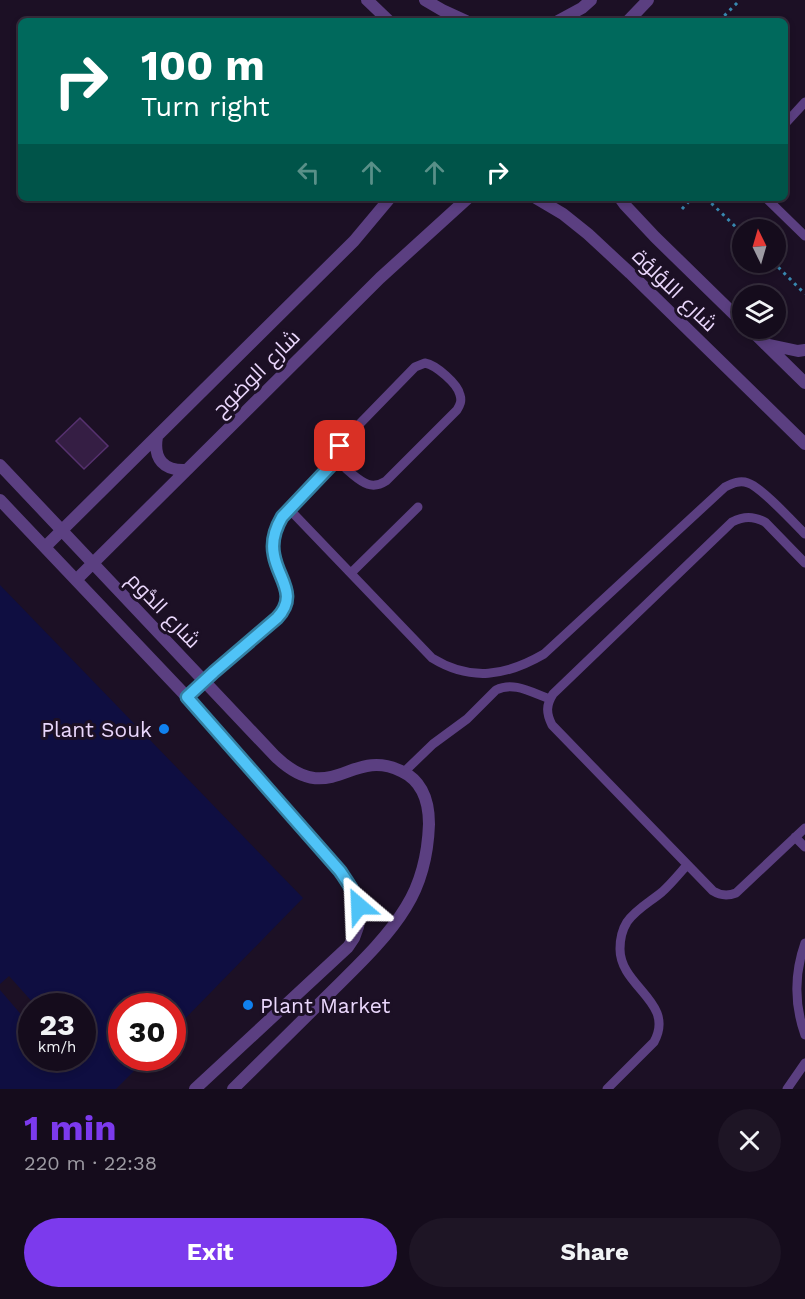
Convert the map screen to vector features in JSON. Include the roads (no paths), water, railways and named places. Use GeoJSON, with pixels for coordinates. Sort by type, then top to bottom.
{"type":"FeatureCollection","features":[{"type":"Feature","properties":{"kind":"street"},"geometry":{"type":"LineString","coordinates":[[367,0],[386,18]]}},
{"type":"Feature","properties":{"kind":"street"},"geometry":{"type":"LineString","coordinates":[[425,0],[459,18]]}},
{"type":"Feature","properties":{"kind":"street"},"geometry":{"type":"LineString","coordinates":[[564,18],[591,0]]}},
{"type":"Feature","properties":{"kind":"street"},"geometry":{"type":"LineString","coordinates":[[631,18],[648,0]]}},
{"type":"Feature","properties":{"kind":"street","name":"شارع الوضوح"},"geometry":{"type":"LineString","coordinates":[[45,547],[354,241],[387,201]]}},
{"type":"Feature","properties":{"kind":"street","name":"شارع الوضوح"},"geometry":{"type":"LineString","coordinates":[[76,580],[380,278],[465,201]]}},
{"type":"Feature","properties":{"kind":"street","name":"شارع اللؤلؤة"},"geometry":{"type":"LineString","coordinates":[[541,201],[563,214],[602,246],[804,444]]}},
{"type":"Feature","properties":{"kind":"street","name":"شارع اللؤلؤة"},"geometry":{"type":"LineString","coordinates":[[622,201],[655,237],[732,312]]}},
{"type":"Feature","properties":{"kind":"street","name":"شارع اللؤلؤة"},"geometry":{"type":"LineString","coordinates":[[760,339],[805,383]]}},
{"type":"Feature","properties":{"kind":"street"},"geometry":{"type":"LineString","coordinates":[[765,344],[798,351],[805,350]]}},
{"type":"Feature","properties":{"kind":"street"},"geometry":{"type":"LineString","coordinates":[[157,437],[155,446],[161,462],[168,468],[186,470]]}},
{"type":"Feature","properties":{"kind":"street","name":"شارع الدُّوم"},"geometry":{"type":"LineString","coordinates":[[0,465],[290,770],[309,778],[328,779],[358,767],[370,765],[393,767],[404,772]]}},
{"type":"Feature","properties":{"kind":"street","name":"شارع الدُّوم"},"geometry":{"type":"LineString","coordinates":[[0,500],[187,697],[340,871],[356,896],[360,916],[354,938],[348,947],[195,1089]]}},
{"type":"Feature","properties":{"kind":"street"},"geometry":{"type":"LineString","coordinates":[[233,1089],[359,965],[406,907],[417,883],[426,853],[429,810],[421,788],[404,772]]}},
{"type":"Feature","properties":{"kind":"lane"},"geometry":{"type":"LineString","coordinates":[[788,121],[805,102]]}},
{"type":"Feature","properties":{"kind":"lane"},"geometry":{"type":"LineString","coordinates":[[769,201],[803,231]]}},
{"type":"Feature","properties":{"kind":"lane"},"geometry":{"type":"LineString","coordinates":[[187,697],[277,618],[285,608],[287,590],[274,557],[273,537],[276,526],[289,509],[339,457],[343,441],[415,367],[425,363],[435,366],[458,390],[461,400],[457,410],[381,484],[370,486],[360,481],[344,467],[339,457]]}},
{"type":"Feature","properties":{"kind":"lane"},"geometry":{"type":"LineString","coordinates":[[289,509],[432,658],[447,667],[480,674],[514,669],[544,654],[731,483],[745,482],[758,488],[805,534]]}},
{"type":"Feature","properties":{"kind":"lane"},"geometry":{"type":"LineString","coordinates":[[351,573],[418,507]]}},
{"type":"Feature","properties":{"kind":"lane"},"geometry":{"type":"LineString","coordinates":[[805,563],[765,522],[758,518],[740,518],[732,522],[553,694],[547,712],[552,725],[713,891],[724,896],[736,893],[805,828]]}},
{"type":"Feature","properties":{"kind":"lane"},"geometry":{"type":"LineString","coordinates":[[404,772],[433,744],[467,719],[496,690],[515,686],[550,699]]}},
{"type":"Feature","properties":{"kind":"lane"},"geometry":{"type":"LineString","coordinates":[[795,837],[805,847]]}},
{"type":"Feature","properties":{"kind":"lane"},"geometry":{"type":"LineString","coordinates":[[607,1089],[654,1042],[660,1026],[657,1009],[631,979],[622,964],[620,947],[624,930],[633,915],[668,887],[687,865]]}},
{"type":"Feature","properties":{"kind":"lane"},"geometry":{"type":"LineString","coordinates":[[805,943],[799,959],[796,984],[798,1009],[805,1035]]}},
{"type":"Feature","properties":{"kind":"lane"},"geometry":{"type":"LineString","coordinates":[[787,1089],[805,1063]]}},
{"type":"Feature","properties":{"kind":"place","name":"Plant Souk"},"geometry":{"type":"Point","coordinates":[164,729]}},
{"type":"Feature","properties":{"kind":"place","name":"Plant Market"},"geometry":{"type":"Point","coordinates":[248,1005]}}]}
